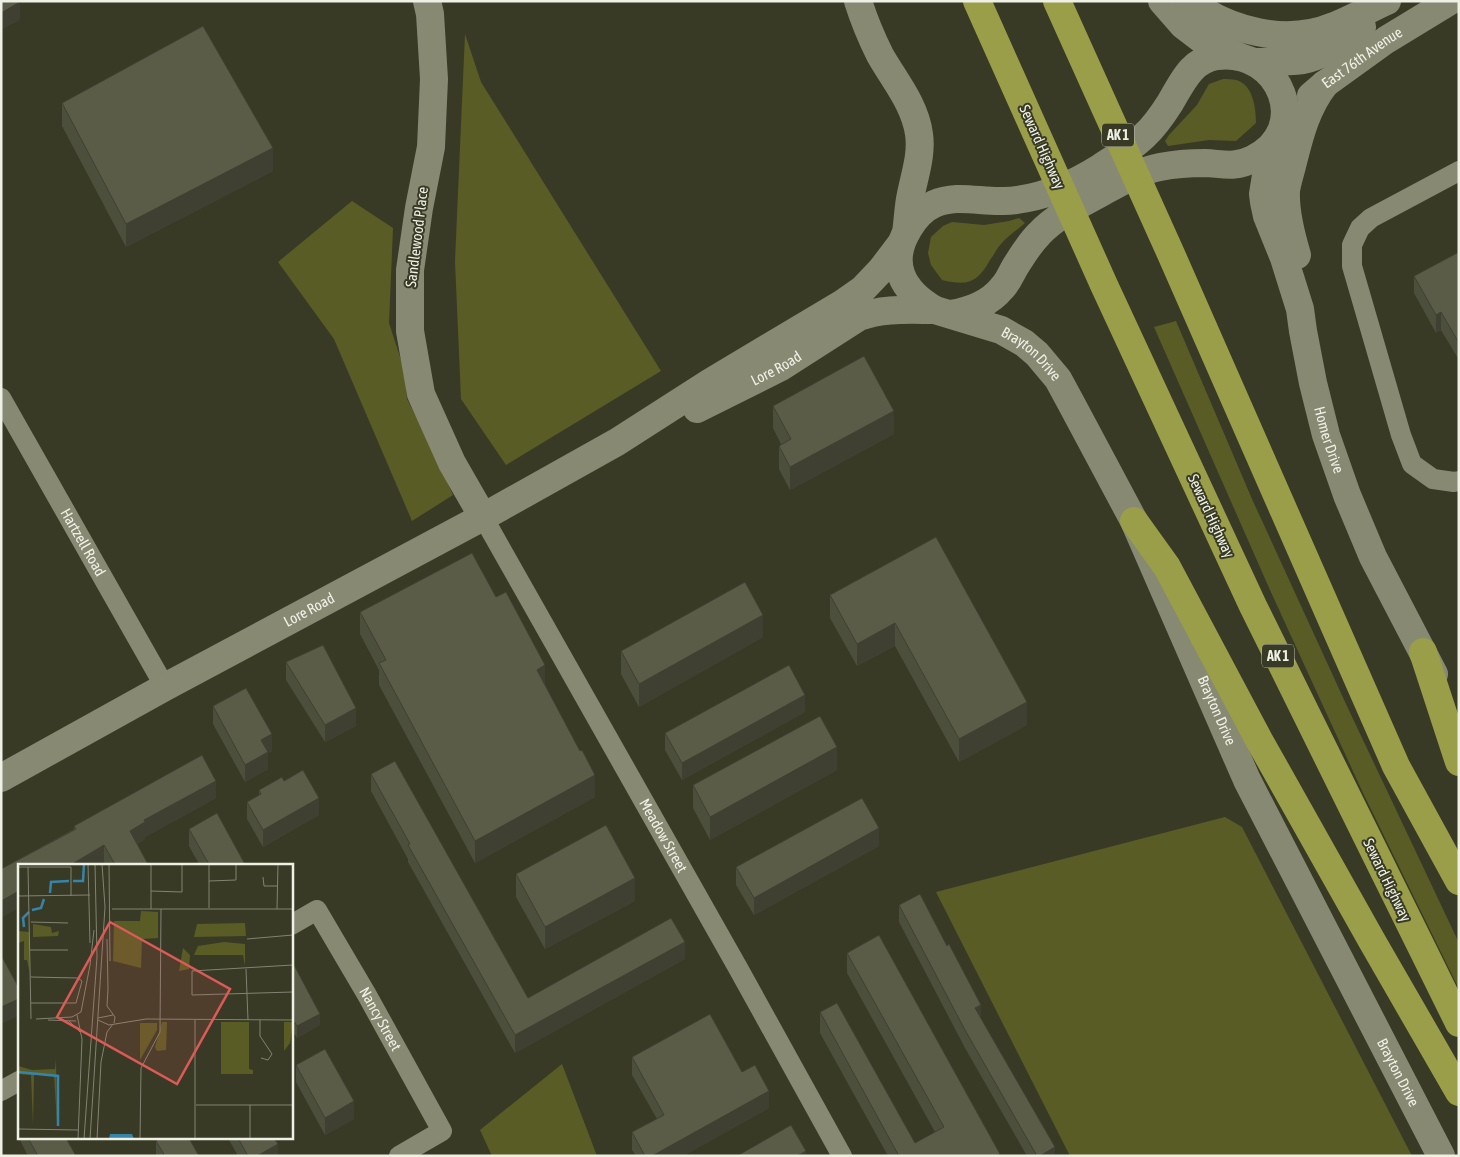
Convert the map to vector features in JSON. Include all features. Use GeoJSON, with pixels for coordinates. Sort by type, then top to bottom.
{"type":"FeatureCollection","features":[{"type":"Feature","properties":{"kind":"highway","name":"Seward Highway"},"geometry":{"type":"LineString","coordinates":[[977,1],[1104,285],[1253,606],[1459,1023]]}},
{"type":"Feature","properties":{"kind":"highway","name":"AK 1"},"geometry":{"type":"LineString","coordinates":[[1061,9],[1396,766],[1459,881]]}},
{"type":"Feature","properties":{"kind":"highway"},"geometry":{"type":"LineString","coordinates":[[1134,522],[1167,567],[1264,749],[1376,950],[1459,1092]]}},
{"type":"Feature","properties":{"kind":"highway"},"geometry":{"type":"LineString","coordinates":[[1423,652],[1459,762]]}},
{"type":"Feature","properties":{"kind":"street","name":"Sandlewood Place"},"geometry":{"type":"LineString","coordinates":[[427,1],[430,14],[434,79],[431,147],[419,208],[410,270],[410,331],[421,394],[452,463],[483,517]]}},
{"type":"Feature","properties":{"kind":"street"},"geometry":{"type":"LineString","coordinates":[[858,1],[869,32],[912,111],[919,134],[919,157],[898,263],[908,288],[918,300],[942,312]]}},
{"type":"Feature","properties":{"kind":"street"},"geometry":{"type":"LineString","coordinates":[[1162,1],[1183,24],[1204,41],[1246,59],[1267,71],[1283,94],[1285,115],[1279,133]]}},
{"type":"Feature","properties":{"kind":"street"},"geometry":{"type":"LineString","coordinates":[[1188,1],[1206,13],[1234,26],[1281,35],[1309,33],[1334,26],[1387,1]]}},
{"type":"Feature","properties":{"kind":"street","name":"East 76th Avenue"},"geometry":{"type":"LineString","coordinates":[[903,239],[913,221],[934,204],[958,198],[986,201],[1019,200],[1039,196],[1064,187],[1105,164],[1130,148],[1145,135],[1165,111],[1184,78],[1198,64],[1214,57],[1304,59],[1327,50],[1400,1]]}},
{"type":"Feature","properties":{"kind":"street","name":"East 76th Avenue"},"geometry":{"type":"LineString","coordinates":[[942,312],[974,308],[996,294],[1038,235],[1054,221],[1113,187],[1152,168],[1172,164],[1208,163],[1232,166],[1261,155],[1269,149],[1279,133],[1324,84],[1386,40],[1450,1]]}},
{"type":"Feature","properties":{"kind":"street"},"geometry":{"type":"LineString","coordinates":[[1300,309],[1300,277],[1288,220],[1286,191],[1296,149],[1308,112],[1324,84]]}},
{"type":"Feature","properties":{"kind":"street","name":"Homer Drive"},"geometry":{"type":"LineString","coordinates":[[1279,133],[1267,169],[1264,202],[1267,216],[1284,258],[1300,309],[1303,332],[1326,435],[1347,496],[1373,557],[1459,721]]}},
{"type":"Feature","properties":{"kind":"street"},"geometry":{"type":"LineString","coordinates":[[1459,171],[1371,218],[1360,228],[1352,245],[1352,266],[1401,435],[1412,464],[1433,479],[1459,481]]}},
{"type":"Feature","properties":{"kind":"street","name":"Lore Road"},"geometry":{"type":"LineString","coordinates":[[1,778],[165,687],[483,517],[617,442],[709,383],[843,303],[863,289],[881,270],[903,239]]}},
{"type":"Feature","properties":{"kind":"street","name":"Lore Road"},"geometry":{"type":"LineString","coordinates":[[617,442],[690,412],[763,376],[859,317],[886,310],[942,312]]}},
{"type":"Feature","properties":{"kind":"street","name":"Brayton Drive"},"geometry":{"type":"LineString","coordinates":[[942,312],[1001,330],[1024,343],[1048,365],[1063,387],[1134,522],[1247,780],[1441,1156]]}},
{"type":"Feature","properties":{"kind":"street","name":"Hartzell Road"},"geometry":{"type":"LineString","coordinates":[[1,398],[165,687]]}},
{"type":"Feature","properties":{"kind":"street","name":"Meadow Street"},"geometry":{"type":"LineString","coordinates":[[483,517],[842,1156]]}},
{"type":"Feature","properties":{"kind":"street","name":"Nancy Street"},"geometry":{"type":"LineString","coordinates":[[292,924],[317,910],[442,1130],[399,1156]]}},
{"type":"Feature","properties":{"kind":"street"},"geometry":{"type":"LineString","coordinates":[[1,1091],[18,1082]]}},
{"type":"Feature","properties":{"kind":"shaded area"},"geometry":{"type":"Polygon","coordinates":[[[465,34],[481,82],[661,371],[506,465],[461,399],[455,261],[465,34]]]}},
{"type":"Feature","properties":{"kind":"shaded area"},"geometry":{"type":"Polygon","coordinates":[[[1223,79],[1242,82],[1250,91],[1254,104],[1256,123],[1236,141],[1209,140],[1168,146],[1165,141],[1197,105],[1209,84],[1223,79]]]}},
{"type":"Feature","properties":{"kind":"shaded area"},"geometry":{"type":"Polygon","coordinates":[[[352,201],[393,228],[389,323],[405,372],[407,399],[453,495],[412,521],[334,339],[278,262],[352,201]]]}},
{"type":"Feature","properties":{"kind":"shaded area"},"geometry":{"type":"Polygon","coordinates":[[[1019,218],[1025,223],[998,247],[981,274],[971,281],[959,283],[942,280],[931,265],[928,253],[931,237],[943,226],[952,222],[984,225],[1019,218]]]}},
{"type":"Feature","properties":{"kind":"shaded area"},"geometry":{"type":"Polygon","coordinates":[[[1176,321],[1252,499],[1459,943],[1459,989],[1363,793],[1270,590],[1154,327],[1176,321]]]}},
{"type":"Feature","properties":{"kind":"shaded area"},"geometry":{"type":"Polygon","coordinates":[[[1225,817],[1242,827],[1412,1156],[1070,1156],[936,892],[1225,817]]]}},
{"type":"Feature","properties":{"kind":"shaded area"},"geometry":{"type":"Polygon","coordinates":[[[562,1064],[597,1156],[492,1156],[480,1130],[562,1064]]]}},
{"type":"Feature","properties":{"kind":"building"},"geometry":{"type":"Polygon","coordinates":[[[1,1],[19,1],[20,2],[1,13],[1,1]]]}},
{"type":"Feature","properties":{"kind":"building"},"geometry":{"type":"Polygon","coordinates":[[[203,26],[273,148],[126,224],[62,103],[203,26]]]}},
{"type":"Feature","properties":{"kind":"building"},"geometry":{"type":"Polygon","coordinates":[[[1459,252],[1459,343],[1441,312],[1436,315],[1414,276],[1459,252]]]}},
{"type":"Feature","properties":{"kind":"building"},"geometry":{"type":"Polygon","coordinates":[[[864,356],[894,411],[790,467],[779,446],[791,439],[773,406],[864,356]]]}},
{"type":"Feature","properties":{"kind":"building"},"geometry":{"type":"Polygon","coordinates":[[[936,537],[1027,702],[959,739],[895,623],[857,644],[830,595],[936,537]]]}},
{"type":"Feature","properties":{"kind":"building"},"geometry":{"type":"Polygon","coordinates":[[[472,553],[496,597],[506,592],[545,665],[537,670],[580,751],[582,750],[595,775],[475,841],[379,663],[386,660],[360,612],[472,553]]]}},
{"type":"Feature","properties":{"kind":"building"},"geometry":{"type":"Polygon","coordinates":[[[745,582],[763,615],[639,684],[621,651],[745,582]]]}},
{"type":"Feature","properties":{"kind":"building"},"geometry":{"type":"Polygon","coordinates":[[[323,645],[356,708],[325,725],[286,662],[323,645]]]}},
{"type":"Feature","properties":{"kind":"building"},"geometry":{"type":"Polygon","coordinates":[[[789,665],[805,695],[682,763],[665,733],[789,665]]]}},
{"type":"Feature","properties":{"kind":"building"},"geometry":{"type":"Polygon","coordinates":[[[246,688],[272,734],[261,740],[268,752],[245,765],[213,706],[246,688]]]}},
{"type":"Feature","properties":{"kind":"building"},"geometry":{"type":"Polygon","coordinates":[[[820,716],[837,747],[710,817],[693,785],[820,716]]]}},
{"type":"Feature","properties":{"kind":"building"},"geometry":{"type":"Polygon","coordinates":[[[202,755],[216,781],[144,820],[145,822],[130,831],[148,864],[115,864],[104,845],[72,864],[18,864],[18,892],[1,901],[1,869],[76,829],[74,826],[202,755]]]}},
{"type":"Feature","properties":{"kind":"building"},"geometry":{"type":"Polygon","coordinates":[[[395,761],[528,998],[671,918],[685,942],[515,1035],[408,845],[410,844],[371,774],[395,761]]]}},
{"type":"Feature","properties":{"kind":"building"},"geometry":{"type":"Polygon","coordinates":[[[303,770],[319,798],[263,830],[247,802],[261,794],[259,790],[282,777],[284,781],[303,770]]]}},
{"type":"Feature","properties":{"kind":"building"},"geometry":{"type":"Polygon","coordinates":[[[862,798],[879,828],[754,898],[736,867],[862,798]]]}},
{"type":"Feature","properties":{"kind":"building"},"geometry":{"type":"Polygon","coordinates":[[[217,813],[245,864],[209,864],[189,829],[217,813]]]}},
{"type":"Feature","properties":{"kind":"building"},"geometry":{"type":"Polygon","coordinates":[[[606,825],[635,878],[545,927],[516,874],[606,825]]]}},
{"type":"Feature","properties":{"kind":"building"},"geometry":{"type":"Polygon","coordinates":[[[920,894],[981,1005],[975,1008],[1055,1147],[1040,1156],[1037,1156],[965,1030],[899,905],[920,894]]]}},
{"type":"Feature","properties":{"kind":"building"},"geometry":{"type":"Polygon","coordinates":[[[879,935],[1000,1154],[996,1156],[899,1156],[820,1012],[837,1003],[915,1143],[944,1127],[847,953],[879,935]]]}},
{"type":"Feature","properties":{"kind":"building"},"geometry":{"type":"Polygon","coordinates":[[[1,955],[18,986],[18,999],[1,1007],[1,955]]]}},
{"type":"Feature","properties":{"kind":"building"},"geometry":{"type":"Polygon","coordinates":[[[292,964],[320,1014],[297,1026],[292,1018],[292,964]]]}},
{"type":"Feature","properties":{"kind":"building"},"geometry":{"type":"Polygon","coordinates":[[[710,1014],[742,1072],[755,1065],[769,1091],[652,1156],[645,1156],[632,1132],[664,1115],[632,1057],[710,1014]]]}},
{"type":"Feature","properties":{"kind":"building"},"geometry":{"type":"Polygon","coordinates":[[[325,1049],[354,1101],[325,1118],[296,1065],[325,1049]]]}},
{"type":"Feature","properties":{"kind":"building"},"geometry":{"type":"Polygon","coordinates":[[[791,1125],[806,1151],[797,1156],[737,1156],[791,1125]]]}},
{"type":"Feature","properties":{"kind":"building"},"geometry":{"type":"Polygon","coordinates":[[[29,1140],[67,1140],[76,1156],[38,1156],[29,1140]]]}},
{"type":"Feature","properties":{"kind":"building"},"geometry":{"type":"Polygon","coordinates":[[[190,1140],[199,1156],[165,1156],[156,1141],[190,1140]]]}},
{"type":"Feature","properties":{"kind":"building"},"geometry":{"type":"Polygon","coordinates":[[[239,1140],[275,1140],[278,1144],[257,1156],[248,1156],[239,1140]]]}}]}
